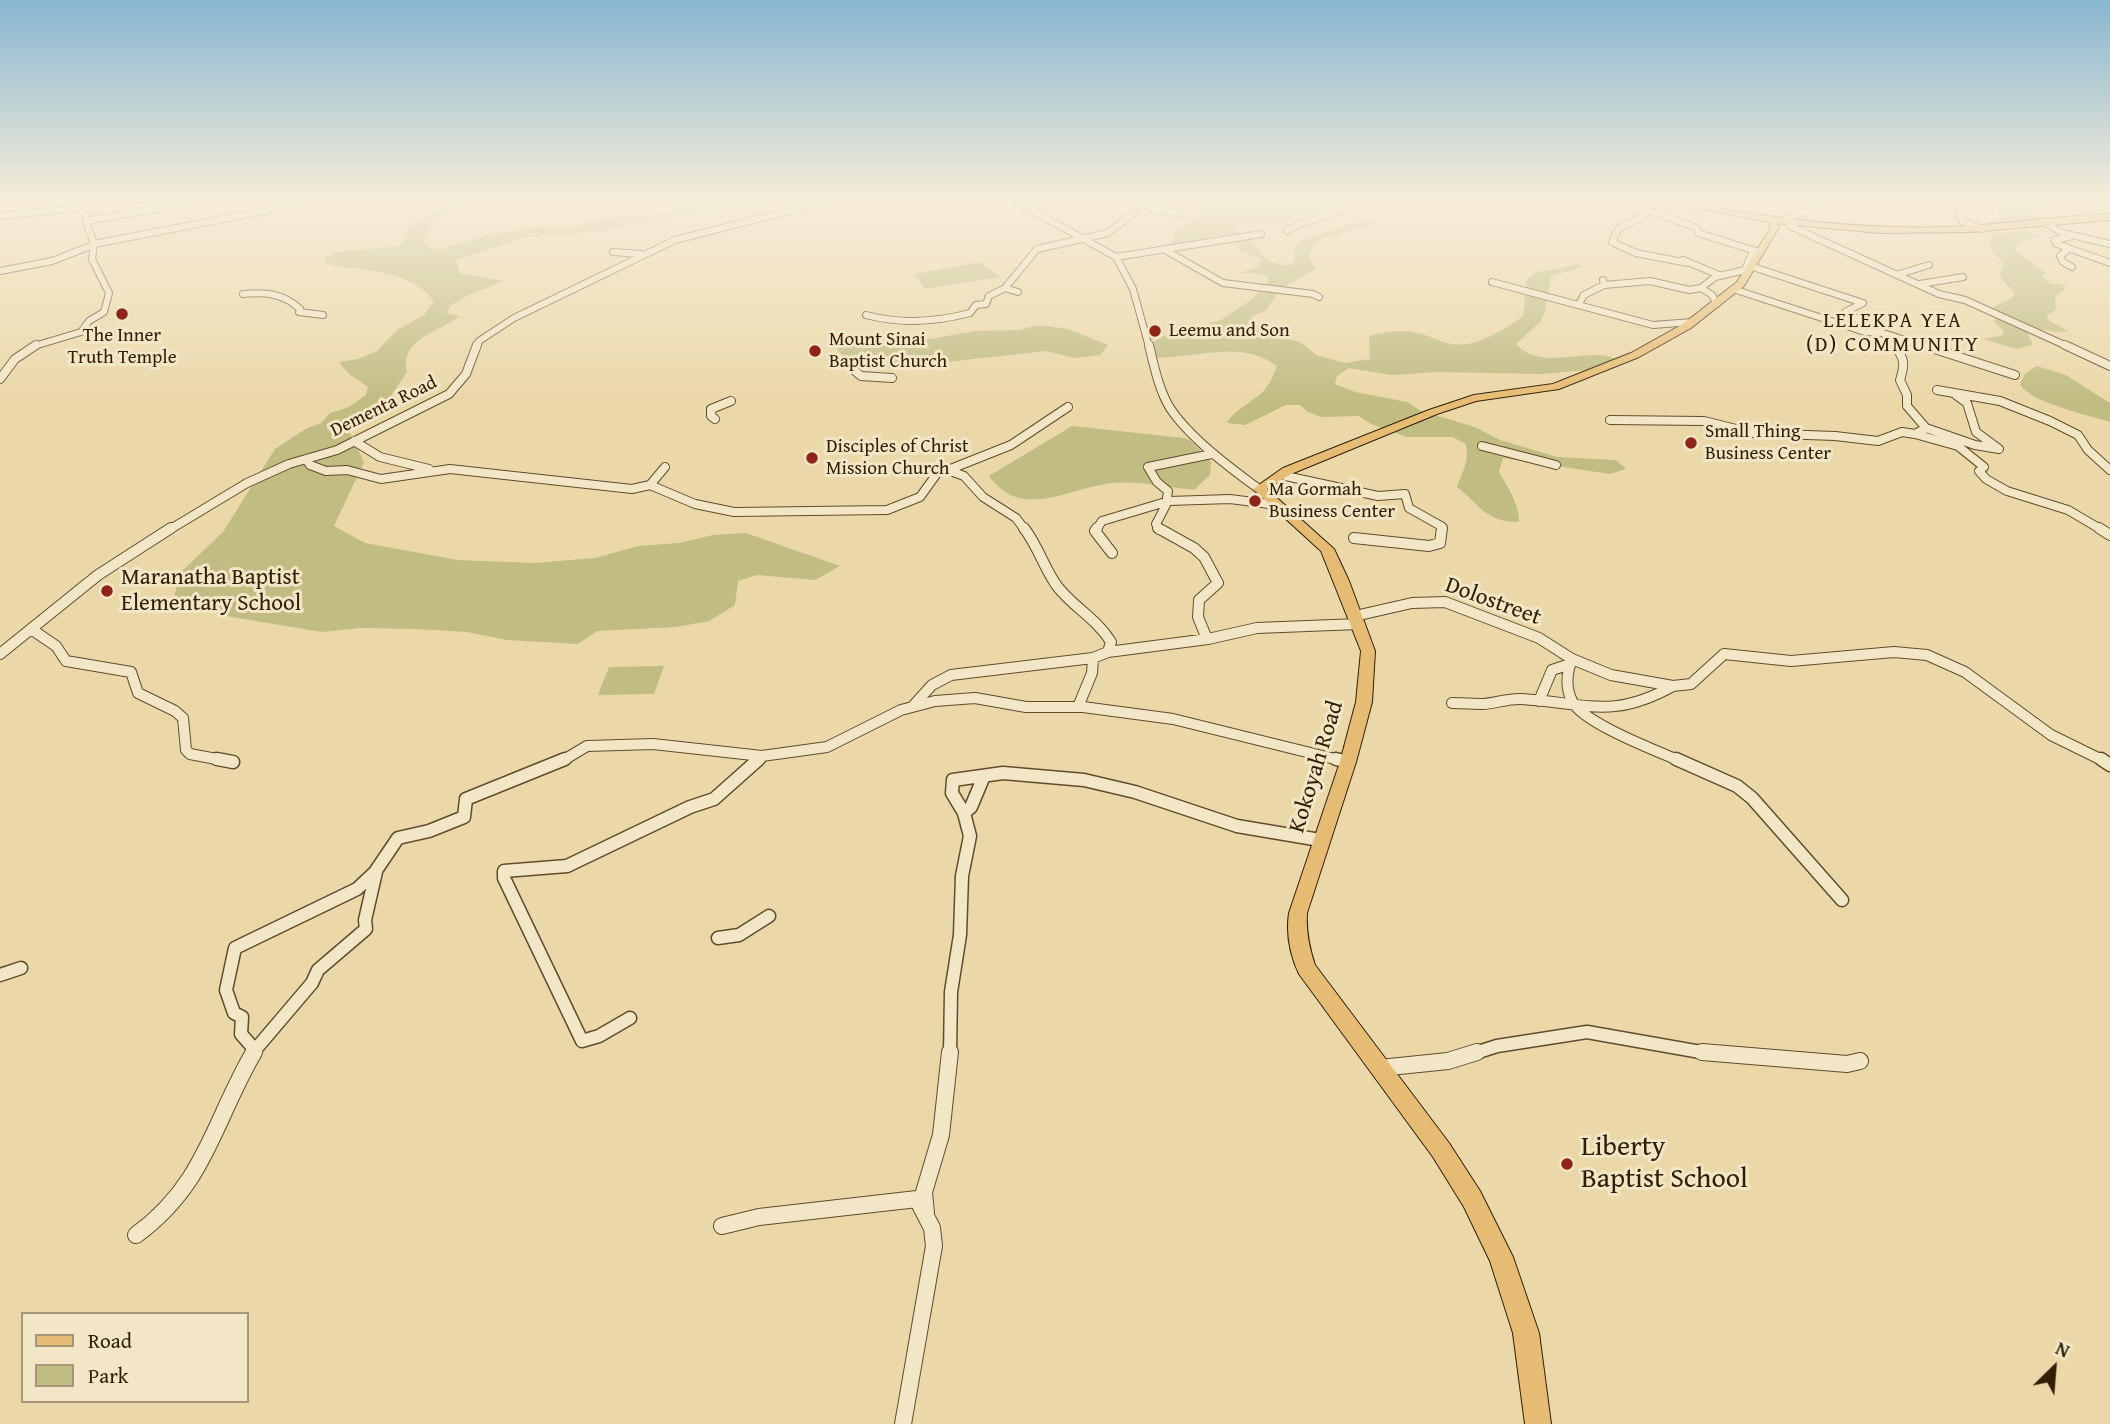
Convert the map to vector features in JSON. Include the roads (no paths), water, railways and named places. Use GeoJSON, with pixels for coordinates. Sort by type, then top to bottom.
{"type":"FeatureCollection","features":[{"type":"Feature","properties":{"kind":"main road"},"geometry":{"type":"LineString","coordinates":[[1259,489],[1281,475],[1405,423],[1474,398],[1555,387],[1635,355],[1692,323],[1741,284],[1752,268]]}},
{"type":"Feature","properties":{"kind":"main road","name":"Kokoyah Road"},"geometry":{"type":"LineString","coordinates":[[1259,489],[1327,549],[1368,651],[1364,702],[1348,762],[1297,914],[1296,930],[1306,968],[1453,1170],[1472,1199],[1502,1257],[1526,1333],[1538,1424]]}},
{"type":"Feature","properties":{"kind":"street"},"geometry":{"type":"LineString","coordinates":[[0,379],[15,359],[31,347],[81,332],[89,321],[104,312],[109,293],[95,268]]}},
{"type":"Feature","properties":{"kind":"street","name":"Dementa Road"},"geometry":{"type":"LineString","coordinates":[[0,654],[98,575],[164,531],[247,483],[306,459],[337,450],[449,394],[461,384],[480,341],[489,333],[556,297],[621,268]]}},
{"type":"Feature","properties":{"kind":"street"},"geometry":{"type":"LineString","coordinates":[[866,315],[892,320],[958,317],[970,313],[976,305],[986,304],[989,296],[1005,288],[1021,268]]}},
{"type":"Feature","properties":{"kind":"street","name":"Kokoyah Road"},"geometry":{"type":"LineString","coordinates":[[1125,268],[1169,406],[1212,454],[1259,489]]}},
{"type":"Feature","properties":{"kind":"street"},"geometry":{"type":"LineString","coordinates":[[1197,268],[1223,283],[1243,288],[1313,294],[1319,297]]}},
{"type":"Feature","properties":{"kind":"street"},"geometry":{"type":"LineString","coordinates":[[1702,268],[1719,275]]}},
{"type":"Feature","properties":{"kind":"street"},"geometry":{"type":"LineString","coordinates":[[1701,288],[1703,283],[1719,275],[1746,268]]}},
{"type":"Feature","properties":{"kind":"street"},"geometry":{"type":"LineString","coordinates":[[1758,268],[1860,300],[1863,303],[1844,312],[1883,333],[2015,375]]}},
{"type":"Feature","properties":{"kind":"street"},"geometry":{"type":"LineString","coordinates":[[1882,268],[1921,286],[1965,300],[2110,366]]}},
{"type":"Feature","properties":{"kind":"street"},"geometry":{"type":"LineString","coordinates":[[1896,275],[1918,268]]}},
{"type":"Feature","properties":{"kind":"street"},"geometry":{"type":"LineString","coordinates":[[1921,286],[1920,284],[1963,277]]}},
{"type":"Feature","properties":{"kind":"street"},"geometry":{"type":"LineString","coordinates":[[1579,304],[1584,295],[1604,282],[1650,281],[1689,290],[1701,288],[1712,295],[1717,304]]}},
{"type":"Feature","properties":{"kind":"street"},"geometry":{"type":"LineString","coordinates":[[1492,282],[1653,325],[1692,323]]}},
{"type":"Feature","properties":{"kind":"street"},"geometry":{"type":"LineString","coordinates":[[1005,288],[1018,292]]}},
{"type":"Feature","properties":{"kind":"street"},"geometry":{"type":"LineString","coordinates":[[1733,289],[1865,332],[1883,333],[1903,359],[1904,372],[1900,380],[1907,396],[1907,406],[1926,428],[1975,445],[1999,449],[1976,432],[1967,403],[1953,394]]}},
{"type":"Feature","properties":{"kind":"street"},"geometry":{"type":"LineString","coordinates":[[243,295],[257,292],[282,295],[300,309],[299,312],[323,315]]}},
{"type":"Feature","properties":{"kind":"street"},"geometry":{"type":"LineString","coordinates":[[855,371],[875,378],[892,378]]}},
{"type":"Feature","properties":{"kind":"street"},"geometry":{"type":"LineString","coordinates":[[1937,390],[2000,401],[2067,429],[2078,435],[2088,450],[2110,470]]}},
{"type":"Feature","properties":{"kind":"street"},"geometry":{"type":"LineString","coordinates":[[715,419],[711,416],[711,409],[731,401]]}},
{"type":"Feature","properties":{"kind":"street"},"geometry":{"type":"LineString","coordinates":[[650,485],[695,503],[734,512],[887,510],[920,497],[938,472],[968,464],[1010,444],[1069,407]]}},
{"type":"Feature","properties":{"kind":"street"},"geometry":{"type":"LineString","coordinates":[[1610,420],[1704,421],[1752,433],[1835,436],[1878,441],[1902,432],[1915,434],[1958,446],[1984,467],[1979,471],[1994,483],[2025,497],[2078,514],[2110,535]]}},
{"type":"Feature","properties":{"kind":"street"},"geometry":{"type":"LineString","coordinates":[[1915,434],[1926,428]]}},
{"type":"Feature","properties":{"kind":"street"},"geometry":{"type":"LineString","coordinates":[[354,441],[365,451],[385,459],[437,470]]}},
{"type":"Feature","properties":{"kind":"street"},"geometry":{"type":"LineString","coordinates":[[1482,446],[1556,465]]}},
{"type":"Feature","properties":{"kind":"street"},"geometry":{"type":"LineString","coordinates":[[1206,639],[1198,617],[1199,600],[1218,583],[1204,557],[1194,548],[1158,529],[1158,518],[1169,501],[1168,491],[1157,482],[1148,467],[1212,454]]}},
{"type":"Feature","properties":{"kind":"street"},"geometry":{"type":"LineString","coordinates":[[306,459],[310,465],[326,471],[347,470],[381,478],[437,470],[487,471],[613,488],[643,488],[650,485],[665,467]]}},
{"type":"Feature","properties":{"kind":"street"},"geometry":{"type":"LineString","coordinates":[[948,470],[964,476],[983,497],[1016,517],[1035,542],[1057,586],[1102,627],[1111,642],[1108,652]]}},
{"type":"Feature","properties":{"kind":"street"},"geometry":{"type":"LineString","coordinates":[[1281,475],[1378,496],[1405,494],[1409,508],[1441,526],[1443,533],[1440,543],[1429,546],[1354,538]]}},
{"type":"Feature","properties":{"kind":"street"},"geometry":{"type":"LineString","coordinates":[[1112,553],[1095,531],[1101,521],[1169,501],[1230,499],[1277,505]]}},
{"type":"Feature","properties":{"kind":"street","name":"Dolostreet"},"geometry":{"type":"LineString","coordinates":[[912,707],[932,685],[951,676],[1093,658],[1108,652],[1206,639],[1256,628],[1357,620],[1420,601],[1445,602],[1539,638],[1571,662],[1611,675],[1673,686]]}},
{"type":"Feature","properties":{"kind":"street"},"geometry":{"type":"LineString","coordinates":[[31,629],[54,643],[62,651],[66,662],[79,667],[114,667],[131,672],[137,693],[146,700],[174,709],[183,718],[186,750],[190,754],[233,762]]}},
{"type":"Feature","properties":{"kind":"street"},"geometry":{"type":"LineString","coordinates":[[1452,703],[1491,703],[1505,698],[1576,705],[1596,710],[1636,705],[1673,686],[1690,684],[1724,654],[1749,660],[1805,661],[1907,652],[1936,659],[1963,671],[2000,694],[2006,703],[2049,735],[2080,747],[2110,765]]}},
{"type":"Feature","properties":{"kind":"street"},"geometry":{"type":"LineString","coordinates":[[1078,707],[1092,673],[1093,658]]}},
{"type":"Feature","properties":{"kind":"street"},"geometry":{"type":"LineString","coordinates":[[1539,701],[1552,670],[1571,662]]}},
{"type":"Feature","properties":{"kind":"street"},"geometry":{"type":"LineString","coordinates":[[1571,662],[1566,674],[1572,702],[1605,728],[1737,786],[1755,800],[1821,880],[1842,900]]}},
{"type":"Feature","properties":{"kind":"street"},"geometry":{"type":"LineString","coordinates":[[255,1050],[242,1034],[242,1017],[234,1013],[226,990],[235,947],[291,925],[339,896],[357,890],[377,869],[398,838],[429,831],[464,817],[466,799],[555,765],[587,746],[653,744],[762,756],[827,747],[912,707],[935,701],[975,698],[1026,708],[1107,709],[1212,727],[1348,762]]}},
{"type":"Feature","properties":{"kind":"street"},"geometry":{"type":"LineString","coordinates":[[630,1018],[610,1027],[592,1041],[582,1041],[568,1014],[564,998],[504,878],[504,871],[567,866],[624,841],[690,807],[715,799],[762,756]]}},
{"type":"Feature","properties":{"kind":"street"},"geometry":{"type":"LineString","coordinates":[[926,1213],[924,1192],[942,1135],[950,1057],[951,992],[960,935],[962,876],[970,836],[964,813],[952,793],[953,780],[984,776],[1056,775],[1159,799],[1224,823],[1270,835],[1320,840]]}},
{"type":"Feature","properties":{"kind":"street"},"geometry":{"type":"LineString","coordinates":[[964,813],[971,807],[984,776]]}},
{"type":"Feature","properties":{"kind":"street"},"geometry":{"type":"LineString","coordinates":[[136,1234],[154,1224],[197,1175],[243,1067],[255,1050],[312,983],[318,970],[366,929],[365,920],[377,869]]}},
{"type":"Feature","properties":{"kind":"street"},"geometry":{"type":"LineString","coordinates":[[718,938],[724,939],[756,928],[769,916]]}},
{"type":"Feature","properties":{"kind":"street"},"geometry":{"type":"LineString","coordinates":[[0,975],[21,968]]}},
{"type":"Feature","properties":{"kind":"street"},"geometry":{"type":"LineString","coordinates":[[1380,1068],[1448,1061],[1497,1046],[1587,1032],[1719,1055],[1847,1064],[1860,1061]]}},
{"type":"Feature","properties":{"kind":"street"},"geometry":{"type":"LineString","coordinates":[[722,1226],[759,1217],[917,1199],[932,1228],[934,1246],[903,1424]]}},
{"type":"Feature","properties":{"kind":"place","name":"The Inner Truth Temple"},"geometry":{"type":"Point","coordinates":[122,314]}},
{"type":"Feature","properties":{"kind":"place","name":"Leemu and Son"},"geometry":{"type":"Point","coordinates":[1155,331]}},
{"type":"Feature","properties":{"kind":"place","name":"Mount Sinai Baptist Church"},"geometry":{"type":"Point","coordinates":[815,351]}},
{"type":"Feature","properties":{"kind":"place","name":"Small Thing Business Center"},"geometry":{"type":"Point","coordinates":[1691,443]}},
{"type":"Feature","properties":{"kind":"place","name":"Disciples of Christ Mission Church"},"geometry":{"type":"Point","coordinates":[812,458]}},
{"type":"Feature","properties":{"kind":"place","name":"Ma Gormah Business Center"},"geometry":{"type":"Point","coordinates":[1255,501]}},
{"type":"Feature","properties":{"kind":"place","name":"Maranatha Baptist Elementary School"},"geometry":{"type":"Point","coordinates":[107,591]}},
{"type":"Feature","properties":{"kind":"place","name":"Liberty Baptist School"},"geometry":{"type":"Point","coordinates":[1567,1164]}},
{"type":"Feature","properties":{"kind":"district","name":"LELEKPA YEA (D) COMMUNITY"},"geometry":{"type":"Point","coordinates":[1893,334]}}]}
